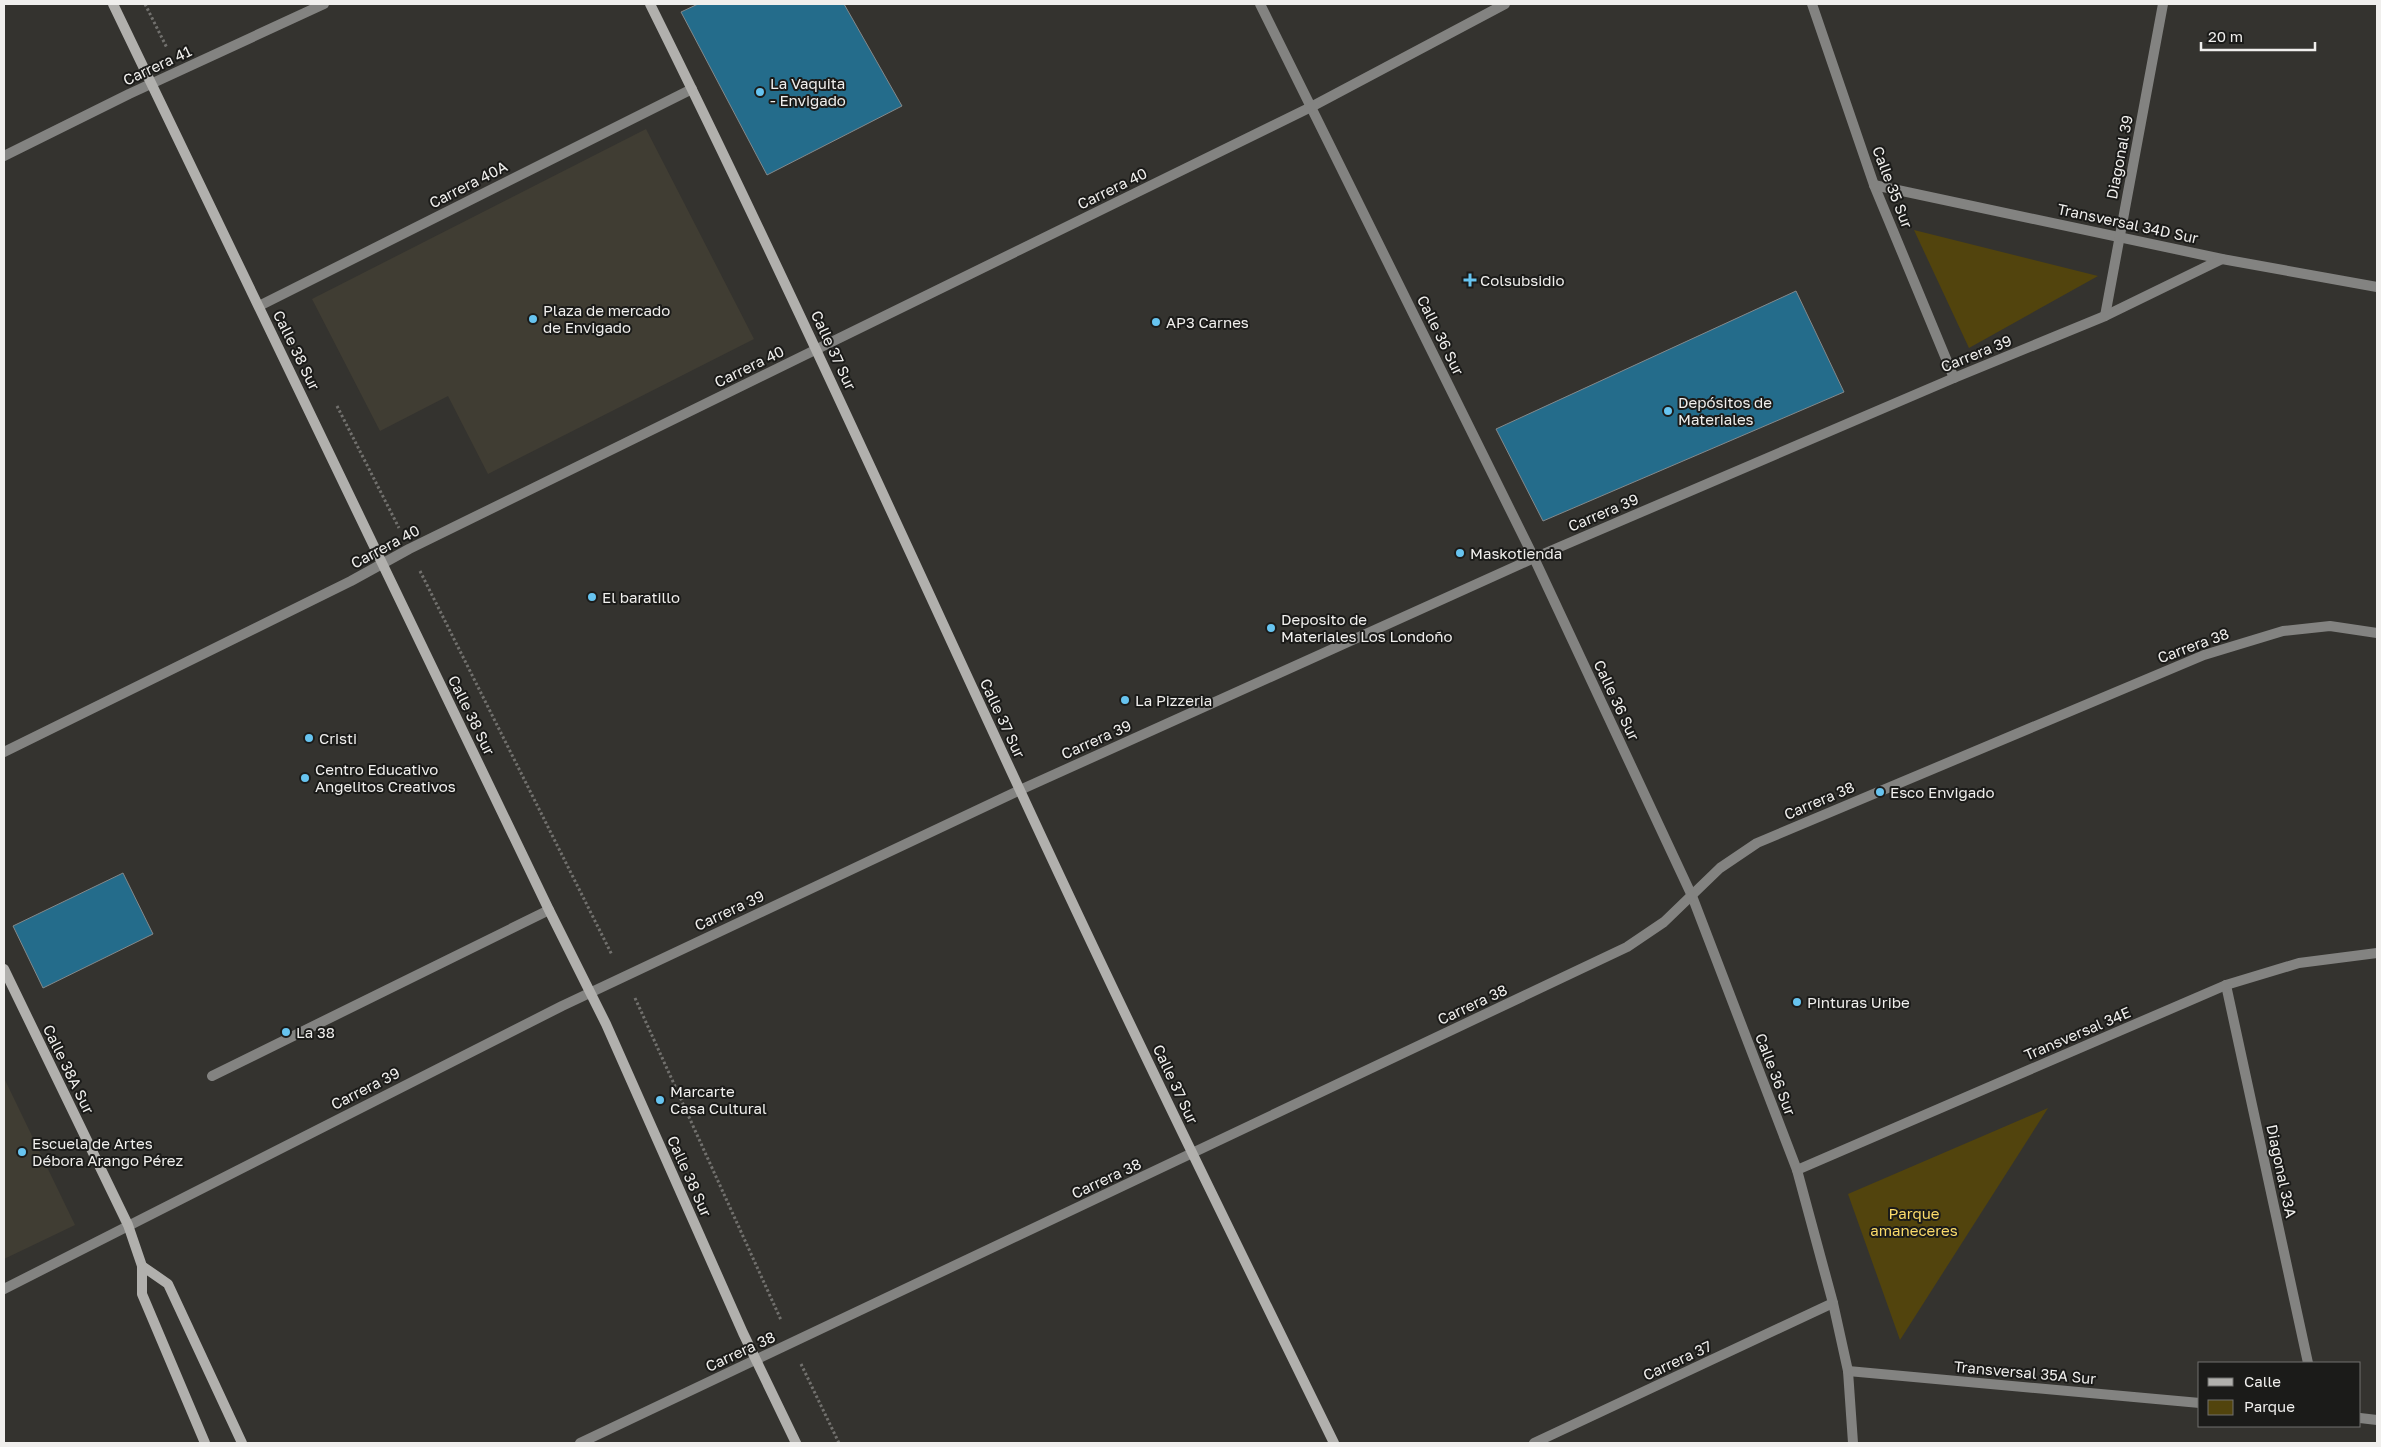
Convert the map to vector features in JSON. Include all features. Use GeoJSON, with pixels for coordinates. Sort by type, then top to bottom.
{"type":"FeatureCollection","features":[{"type":"Feature","properties":{"kind":"main road","name":"Calle 38 Sur"},"geometry":{"type":"LineString","coordinates":[[112,4],[606,1024],[755,1360],[796,1443]]}},
{"type":"Feature","properties":{"kind":"main road","name":"Calle 37 Sur"},"geometry":{"type":"LineString","coordinates":[[650,4],[817,349],[1020,790],[1192,1153],[1334,1443]]}},
{"type":"Feature","properties":{"kind":"main road","name":"Calle 38A Sur"},"geometry":{"type":"LineString","coordinates":[[4,969],[128,1224],[142,1266],[142,1294],[205,1443]]}},
{"type":"Feature","properties":{"kind":"main road"},"geometry":{"type":"LineString","coordinates":[[142,1266],[168,1284],[242,1443]]}},
{"type":"Feature","properties":{"kind":"street","name":"Carrera 41"},"geometry":{"type":"LineString","coordinates":[[4,156],[151,84],[324,4]]}},
{"type":"Feature","properties":{"kind":"street","name":"Calle 36 Sur"},"geometry":{"type":"LineString","coordinates":[[1260,4],[1534,558],[1692,896],[1797,1170],[1833,1303],[1848,1371],[1853,1443]]}},
{"type":"Feature","properties":{"kind":"street","name":"Carrera 40"},"geometry":{"type":"LineString","coordinates":[[4,752],[351,581],[409,549],[1311,107],[1505,4]]}},
{"type":"Feature","properties":{"kind":"street","name":"Calle 35 Sur"},"geometry":{"type":"LineString","coordinates":[[1812,4],[1874,184],[1954,378]]}},
{"type":"Feature","properties":{"kind":"street","name":"Diagonal 39"},"geometry":{"type":"LineString","coordinates":[[2105,316],[2163,4]]}},
{"type":"Feature","properties":{"kind":"street","name":"Carrera 40A"},"geometry":{"type":"LineString","coordinates":[[258,306],[692,89]]}},
{"type":"Feature","properties":{"kind":"street","name":"Transversal 34D Sur"},"geometry":{"type":"LineString","coordinates":[[1874,184],[2222,259],[2377,287]]}},
{"type":"Feature","properties":{"kind":"street","name":"Carrera 39"},"geometry":{"type":"LineString","coordinates":[[4,1289],[61,1261],[128,1224],[590,993],[1020,790],[1534,558],[1954,378],[2105,316],[2222,259]]}},
{"type":"Feature","properties":{"kind":"street","name":"Carrera 38"},"geometry":{"type":"LineString","coordinates":[[580,1443],[1627,947],[1664,922],[1720,868],[1757,843],[2204,655],[2283,631],[2330,626],[2377,633]]}},
{"type":"Feature","properties":{"kind":"street"},"geometry":{"type":"LineString","coordinates":[[212,1076],[550,910]]}},
{"type":"Feature","properties":{"kind":"street","name":"Transversal 34E"},"geometry":{"type":"LineString","coordinates":[[1797,1170],[2226,985],[2299,963],[2377,952]]}},
{"type":"Feature","properties":{"kind":"street","name":"Diagonal 33A"},"geometry":{"type":"LineString","coordinates":[[2226,985],[2308,1362]]}},
{"type":"Feature","properties":{"kind":"street","name":"Carrera 37"},"geometry":{"type":"LineString","coordinates":[[1534,1443],[1833,1303]]}},
{"type":"Feature","properties":{"kind":"street","name":"Transversal 35A Sur"},"geometry":{"type":"LineString","coordinates":[[1848,1371],[2198,1403]]}},
{"type":"Feature","properties":{"kind":"street"},"geometry":{"type":"LineString","coordinates":[[2361,1418],[2377,1420]]}},
{"type":"Feature","properties":{"kind":"path"},"geometry":{"type":"LineString","coordinates":[[146,4],[178,72]]}},
{"type":"Feature","properties":{"kind":"path"},"geometry":{"type":"LineString","coordinates":[[334,399],[640,1008],[839,1443]]}},
{"type":"Feature","properties":{"kind":"shaded area","name":"Plaza de mercado de Envigado"},"geometry":{"type":"Polygon","coordinates":[[[646,129],[754,339],[488,474],[448,396],[380,431],[312,299],[646,129]]]}},
{"type":"Feature","properties":{"kind":"shaded area","name":"Escuela de Artes Débora Arango Pérez"},"geometry":{"type":"Polygon","coordinates":[[[4,1078],[75,1225],[4,1259],[4,1078]]]}},
{"type":"Feature","properties":{"kind":"green space"},"geometry":{"type":"Polygon","coordinates":[[[1914,230],[2098,276],[1969,348],[1914,230]]]}},
{"type":"Feature","properties":{"kind":"green space","name":"Parque amaneceres"},"geometry":{"type":"Polygon","coordinates":[[[2048,1108],[1900,1340],[1848,1194],[2048,1108]]]}},
{"type":"Feature","properties":{"kind":"building"},"geometry":{"type":"Polygon","coordinates":[[[698,4],[844,4],[902,106],[767,175],[681,12],[698,4]]]}},
{"type":"Feature","properties":{"kind":"building","name":"Depósitos de Materiales"},"geometry":{"type":"Polygon","coordinates":[[[1796,291],[1844,392],[1543,521],[1496,429],[1796,291]]]}},
{"type":"Feature","properties":{"kind":"building"},"geometry":{"type":"Polygon","coordinates":[[[123,873],[153,934],[43,988],[13,926],[123,873]]]}},
{"type":"Feature","properties":{"kind":"place","name":"La Vaquita - Envigado"},"geometry":{"type":"Point","coordinates":[760,92]}},
{"type":"Feature","properties":{"kind":"place","name":"Colsubsidio"},"geometry":{"type":"Point","coordinates":[1470,280]}},
{"type":"Feature","properties":{"kind":"place","name":"Plaza de mercado de Envigado"},"geometry":{"type":"Point","coordinates":[533,319]}},
{"type":"Feature","properties":{"kind":"place","name":"AP3 Carnes"},"geometry":{"type":"Point","coordinates":[1156,322]}},
{"type":"Feature","properties":{"kind":"place","name":"Depósitos de Materiales"},"geometry":{"type":"Point","coordinates":[1668,411]}},
{"type":"Feature","properties":{"kind":"place","name":"Maskotienda"},"geometry":{"type":"Point","coordinates":[1460,553]}},
{"type":"Feature","properties":{"kind":"place","name":"El baratillo"},"geometry":{"type":"Point","coordinates":[592,597]}},
{"type":"Feature","properties":{"kind":"place","name":"Deposito de Materiales Los Londoño"},"geometry":{"type":"Point","coordinates":[1271,628]}},
{"type":"Feature","properties":{"kind":"place","name":"La Pizzeria"},"geometry":{"type":"Point","coordinates":[1125,700]}},
{"type":"Feature","properties":{"kind":"place","name":"Cristi"},"geometry":{"type":"Point","coordinates":[309,738]}},
{"type":"Feature","properties":{"kind":"place","name":"Centro Educativo Angelitos Creativos"},"geometry":{"type":"Point","coordinates":[305,778]}},
{"type":"Feature","properties":{"kind":"place","name":"Esco Envigado"},"geometry":{"type":"Point","coordinates":[1880,792]}},
{"type":"Feature","properties":{"kind":"place","name":"Pinturas Uribe"},"geometry":{"type":"Point","coordinates":[1797,1002]}},
{"type":"Feature","properties":{"kind":"place","name":"La 38"},"geometry":{"type":"Point","coordinates":[286,1032]}},
{"type":"Feature","properties":{"kind":"place","name":"Marcarte Casa Cultural"},"geometry":{"type":"Point","coordinates":[660,1100]}},
{"type":"Feature","properties":{"kind":"place","name":"Escuela de Artes Débora Arango Pérez"},"geometry":{"type":"Point","coordinates":[22,1152]}}]}
